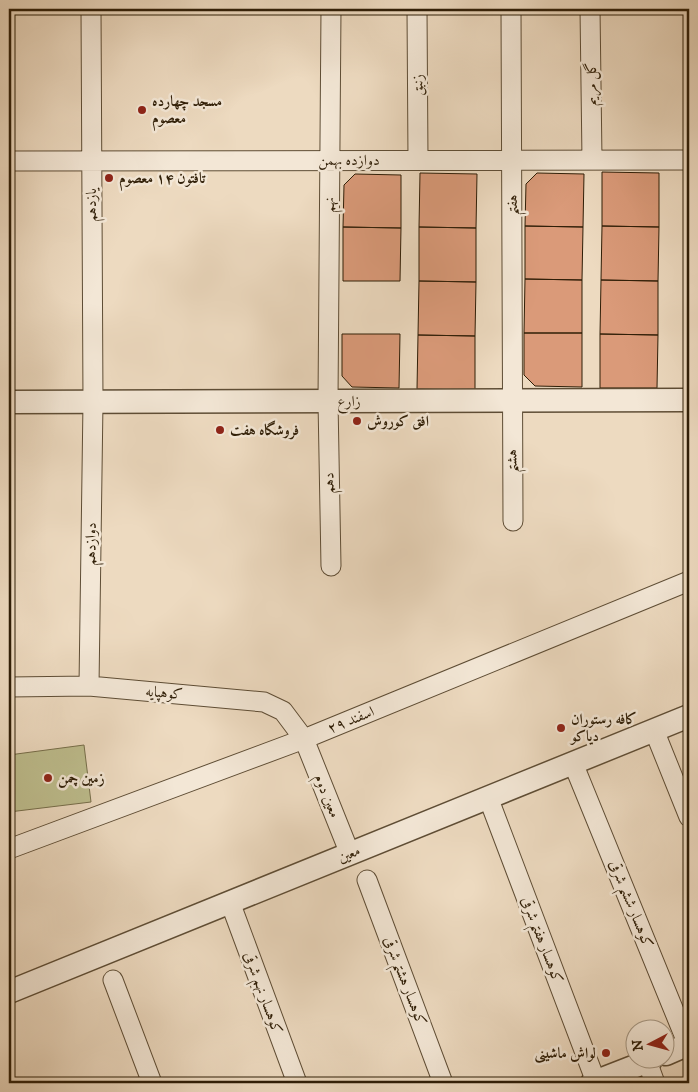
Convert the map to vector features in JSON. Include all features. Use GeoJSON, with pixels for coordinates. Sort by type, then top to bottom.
{"type":"FeatureCollection","features":[{"type":"Feature","properties":{"kind":"street","name":"یازدهم"},"geometry":{"type":"LineString","coordinates":[[91,9],[93,402]]}},
{"type":"Feature","properties":{"kind":"street","name":"نهم"},"geometry":{"type":"LineString","coordinates":[[328,401],[331,9]]}},
{"type":"Feature","properties":{"kind":"street","name":"زنبق"},"geometry":{"type":"LineString","coordinates":[[417,9],[418,160]]}},
{"type":"Feature","properties":{"kind":"street","name":"هفتم"},"geometry":{"type":"LineString","coordinates":[[511,9],[512,401]]}},
{"type":"Feature","properties":{"kind":"street","name":"گل مریم"},"geometry":{"type":"LineString","coordinates":[[590,9],[592,160]]}},
{"type":"Feature","properties":{"kind":"street","name":"دوازده بهمن"},"geometry":{"type":"LineString","coordinates":[[9,161],[689,160]]}},
{"type":"Feature","properties":{"kind":"street","name":"زارع"},"geometry":{"type":"LineString","coordinates":[[9,402],[689,400]]}},
{"type":"Feature","properties":{"kind":"street","name":"دهم"},"geometry":{"type":"LineString","coordinates":[[328,401],[331,566]]}},
{"type":"Feature","properties":{"kind":"street","name":"هشتم"},"geometry":{"type":"LineString","coordinates":[[512,401],[513,521]]}},
{"type":"Feature","properties":{"kind":"street","name":"دوازدهم"},"geometry":{"type":"LineString","coordinates":[[89,686],[93,402]]}},
{"type":"Feature","properties":{"kind":"street","name":"۲۹ اسفند"},"geometry":{"type":"LineString","coordinates":[[9,849],[304,739],[689,581]]}},
{"type":"Feature","properties":{"kind":"street","name":"کوهپایه"},"geometry":{"type":"LineString","coordinates":[[9,687],[89,686],[264,702],[283,711],[304,739]]}},
{"type":"Feature","properties":{"kind":"street","name":"معین"},"geometry":{"type":"LineString","coordinates":[[9,992],[689,716]]}},
{"type":"Feature","properties":{"kind":"street"},"geometry":{"type":"LineString","coordinates":[[654,730],[689,817]]}},
{"type":"Feature","properties":{"kind":"street","name":"معین دوم"},"geometry":{"type":"LineString","coordinates":[[304,739],[350,854]]}},
{"type":"Feature","properties":{"kind":"street","name":"کوهسار ششم شرقی"},"geometry":{"type":"LineString","coordinates":[[573,763],[689,1044]]}},
{"type":"Feature","properties":{"kind":"street","name":"کوهسار هفتم شرقی"},"geometry":{"type":"LineString","coordinates":[[488,797],[594,1083]]}},
{"type":"Feature","properties":{"kind":"street","name":"کوهسار هشتم شرقی"},"geometry":{"type":"LineString","coordinates":[[367,880],[443,1083]]}},
{"type":"Feature","properties":{"kind":"street","name":"کوهسار نهم شرقی"},"geometry":{"type":"LineString","coordinates":[[230,902],[297,1083]]}},
{"type":"Feature","properties":{"kind":"street"},"geometry":{"type":"LineString","coordinates":[[113,980],[152,1083]]}},
{"type":"Feature","properties":{"kind":"street"},"geometry":{"type":"LineString","coordinates":[[676,1049],[689,1044]]}},
{"type":"Feature","properties":{"kind":"street"},"geometry":{"type":"LineString","coordinates":[[594,1083],[626,1070]]}},
{"type":"Feature","properties":{"kind":"street"},"geometry":{"type":"LineString","coordinates":[[655,1070],[655,1083]]}},
{"type":"Feature","properties":{"kind":"green space","name":"زمین چمن"},"geometry":{"type":"Polygon","coordinates":[[[84,745],[91,802],[9,812],[9,755],[84,745]]]}},
{"type":"Feature","properties":{"kind":"building"},"geometry":{"type":"Polygon","coordinates":[[[602,172],[659,173],[659,227],[602,226],[602,172]]]}},
{"type":"Feature","properties":{"kind":"building"},"geometry":{"type":"Polygon","coordinates":[[[420,173],[477,174],[476,228],[419,227],[420,173]]]}},
{"type":"Feature","properties":{"kind":"building"},"geometry":{"type":"Polygon","coordinates":[[[537,173],[584,174],[583,227],[525,226],[526,184],[537,173]]]}},
{"type":"Feature","properties":{"kind":"building"},"geometry":{"type":"Polygon","coordinates":[[[355,174],[401,175],[401,228],[343,227],[344,185],[355,174]]]}},
{"type":"Feature","properties":{"kind":"building"},"geometry":{"type":"Polygon","coordinates":[[[525,226],[583,227],[582,280],[525,279],[525,226]]]}},
{"type":"Feature","properties":{"kind":"building"},"geometry":{"type":"Polygon","coordinates":[[[602,226],[659,227],[658,281],[601,280],[602,226]]]}},
{"type":"Feature","properties":{"kind":"building"},"geometry":{"type":"Polygon","coordinates":[[[343,227],[401,228],[400,281],[343,281],[343,227]]]}},
{"type":"Feature","properties":{"kind":"building"},"geometry":{"type":"Polygon","coordinates":[[[419,227],[476,228],[476,282],[419,281],[419,227]]]}},
{"type":"Feature","properties":{"kind":"building"},"geometry":{"type":"Polygon","coordinates":[[[525,279],[582,280],[582,333],[524,333],[525,279]]]}},
{"type":"Feature","properties":{"kind":"building"},"geometry":{"type":"Polygon","coordinates":[[[601,280],[658,281],[658,335],[600,334],[601,280]]]}},
{"type":"Feature","properties":{"kind":"building"},"geometry":{"type":"Polygon","coordinates":[[[419,281],[476,282],[475,336],[418,335],[419,281]]]}},
{"type":"Feature","properties":{"kind":"building"},"geometry":{"type":"Polygon","coordinates":[[[524,333],[582,333],[582,387],[535,386],[524,375],[524,333]]]}},
{"type":"Feature","properties":{"kind":"building"},"geometry":{"type":"Polygon","coordinates":[[[342,334],[400,334],[399,388],[352,387],[342,376],[342,334]]]}},
{"type":"Feature","properties":{"kind":"building"},"geometry":{"type":"Polygon","coordinates":[[[600,334],[658,335],[657,388],[600,388],[600,334]]]}},
{"type":"Feature","properties":{"kind":"building"},"geometry":{"type":"Polygon","coordinates":[[[418,335],[475,336],[475,390],[417,389],[418,335]]]}},
{"type":"Feature","properties":{"kind":"place","name":"مسجد چهارده معصوم"},"geometry":{"type":"Point","coordinates":[142,110]}},
{"type":"Feature","properties":{"kind":"place","name":"تافتون ۱۴ معصوم"},"geometry":{"type":"Point","coordinates":[109,178]}},
{"type":"Feature","properties":{"kind":"place","name":"افق کوروش"},"geometry":{"type":"Point","coordinates":[357,421]}},
{"type":"Feature","properties":{"kind":"place","name":"فروشگاه هفت"},"geometry":{"type":"Point","coordinates":[220,430]}},
{"type":"Feature","properties":{"kind":"place","name":"کافه رستوران دیاکو"},"geometry":{"type":"Point","coordinates":[561,728]}},
{"type":"Feature","properties":{"kind":"place","name":"زمین چمن"},"geometry":{"type":"Point","coordinates":[48,778]}},
{"type":"Feature","properties":{"kind":"place","name":"لواش ماشینی"},"geometry":{"type":"Point","coordinates":[606,1053]}}]}
